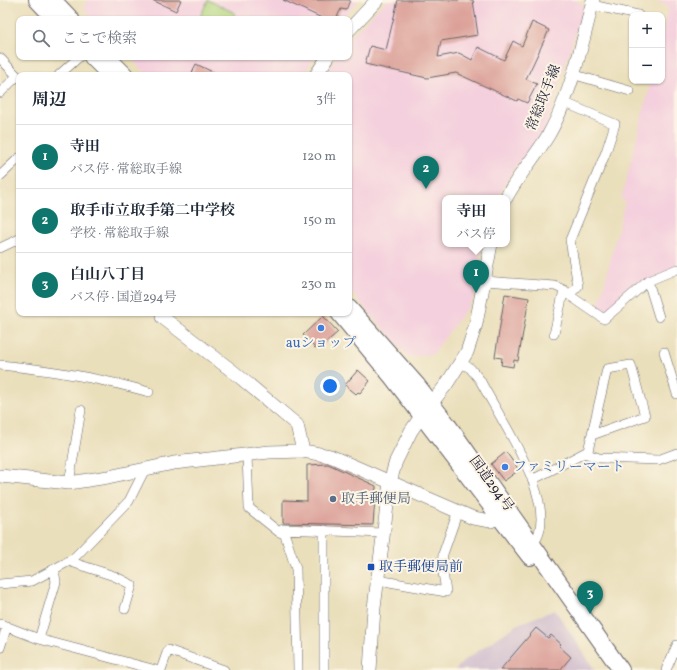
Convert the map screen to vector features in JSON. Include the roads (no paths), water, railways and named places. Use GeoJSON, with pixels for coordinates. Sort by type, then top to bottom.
{"type":"FeatureCollection","features":[{"type":"Feature","properties":{"kind":"highway"},"geometry":{"type":"LineString","coordinates":[[38,0],[52,16]]}},
{"type":"Feature","properties":{"kind":"highway"},"geometry":{"type":"LineString","coordinates":[[53,0],[68,16]]}},
{"type":"Feature","properties":{"kind":"highway"},"geometry":{"type":"LineString","coordinates":[[95,60],[107,72]]}},
{"type":"Feature","properties":{"kind":"highway"},"geometry":{"type":"LineString","coordinates":[[110,60],[122,72]]}},
{"type":"Feature","properties":{"kind":"highway","name":"国道294号"},"geometry":{"type":"LineString","coordinates":[[352,312],[621,670]]}},
{"type":"Feature","properties":{"kind":"highway","name":"国道294号"},"geometry":{"type":"LineString","coordinates":[[342,316],[426,409],[499,517],[529,548],[609,670]]}},
{"type":"Feature","properties":{"kind":"street"},"geometry":{"type":"LineString","coordinates":[[352,27],[376,0]]}},
{"type":"Feature","properties":{"kind":"street"},"geometry":{"type":"LineString","coordinates":[[593,3],[629,13]]}},
{"type":"Feature","properties":{"kind":"street","name":"常総取手線"},"geometry":{"type":"LineString","coordinates":[[508,195],[549,134],[563,102],[593,3]]}},
{"type":"Feature","properties":{"kind":"street"},"geometry":{"type":"LineString","coordinates":[[0,58],[16,75]]}},
{"type":"Feature","properties":{"kind":"street"},"geometry":{"type":"LineString","coordinates":[[62,72],[76,60]]}},
{"type":"Feature","properties":{"kind":"street"},"geometry":{"type":"LineString","coordinates":[[318,72],[326,60]]}},
{"type":"Feature","properties":{"kind":"street"},"geometry":{"type":"LineString","coordinates":[[572,74],[630,91]]}},
{"type":"Feature","properties":{"kind":"street"},"geometry":{"type":"LineString","coordinates":[[0,93],[16,79]]}},
{"type":"Feature","properties":{"kind":"street"},"geometry":{"type":"LineString","coordinates":[[554,334],[567,292],[578,286],[570,240],[616,124],[563,102]]}},
{"type":"Feature","properties":{"kind":"street"},"geometry":{"type":"LineString","coordinates":[[0,176],[16,161]]}},
{"type":"Feature","properties":{"kind":"street"},"geometry":{"type":"LineString","coordinates":[[1,245],[16,240]]}},
{"type":"Feature","properties":{"kind":"street"},"geometry":{"type":"LineString","coordinates":[[370,670],[371,639],[390,482],[402,447],[426,409],[461,363],[471,343],[485,281],[491,247]]}},
{"type":"Feature","properties":{"kind":"street"},"geometry":{"type":"LineString","coordinates":[[485,281],[555,286],[567,292],[604,319],[648,281],[677,269]]}},
{"type":"Feature","properties":{"kind":"street"},"geometry":{"type":"LineString","coordinates":[[648,281],[659,316]]}},
{"type":"Feature","properties":{"kind":"street"},"geometry":{"type":"LineString","coordinates":[[164,316],[298,425],[303,451]]}},
{"type":"Feature","properties":{"kind":"street"},"geometry":{"type":"LineString","coordinates":[[664,352],[677,394]]}},
{"type":"Feature","properties":{"kind":"street"},"geometry":{"type":"LineString","coordinates":[[461,363],[477,375],[527,465],[538,495],[542,523],[537,539],[529,548]]}},
{"type":"Feature","properties":{"kind":"street"},"geometry":{"type":"LineString","coordinates":[[0,365],[48,370],[110,381],[149,392]]}},
{"type":"Feature","properties":{"kind":"street"},"geometry":{"type":"LineString","coordinates":[[532,480],[588,451],[607,369],[631,365],[646,416],[592,435]]}},
{"type":"Feature","properties":{"kind":"street"},"geometry":{"type":"LineString","coordinates":[[69,483],[81,410]]}},
{"type":"Feature","properties":{"kind":"street"},"geometry":{"type":"LineString","coordinates":[[0,476],[69,483],[108,478],[174,463],[247,454],[303,451],[330,456],[481,520],[491,521],[499,517]]}},
{"type":"Feature","properties":{"kind":"street"},"geometry":{"type":"LineString","coordinates":[[584,453],[599,458],[658,460],[677,453]]}},
{"type":"Feature","properties":{"kind":"street"},"geometry":{"type":"LineString","coordinates":[[247,454],[249,508],[279,532],[285,534]]}},
{"type":"Feature","properties":{"kind":"street"},"geometry":{"type":"LineString","coordinates":[[0,584],[32,581],[73,559],[129,500],[145,469]]}},
{"type":"Feature","properties":{"kind":"street"},"geometry":{"type":"LineString","coordinates":[[378,580],[446,592],[442,566],[443,554],[458,511]]}},
{"type":"Feature","properties":{"kind":"street"},"geometry":{"type":"LineString","coordinates":[[298,670],[296,569],[283,529],[383,533]]}},
{"type":"Feature","properties":{"kind":"street"},"geometry":{"type":"LineString","coordinates":[[324,530],[324,670]]}},
{"type":"Feature","properties":{"kind":"street"},"geometry":{"type":"LineString","coordinates":[[68,561],[114,576],[132,585],[126,609]]}},
{"type":"Feature","properties":{"kind":"street"},"geometry":{"type":"LineString","coordinates":[[39,639],[56,582],[54,569]]}},
{"type":"Feature","properties":{"kind":"street"},"geometry":{"type":"LineString","coordinates":[[0,648],[3,625],[39,639],[156,670]]}},
{"type":"Feature","properties":{"kind":"street"},"geometry":{"type":"LineString","coordinates":[[666,670],[677,645]]}},
{"type":"Feature","properties":{"kind":"street"},"geometry":{"type":"LineString","coordinates":[[161,670],[168,650],[224,670]]}},
{"type":"Feature","properties":{"kind":"street"},"geometry":{"type":"LineString","coordinates":[[120,670],[125,662]]}},
{"type":"Feature","properties":{"kind":"place","name":"取手市立取手第二中学校"},"geometry":{"type":"Point","coordinates":[426,189]}},
{"type":"Feature","properties":{"kind":"place","name":"寺田"},"geometry":{"type":"Point","coordinates":[476,293]}},
{"type":"Feature","properties":{"kind":"place","name":"auショップ"},"geometry":{"type":"Point","coordinates":[321,328]}},
{"type":"Feature","properties":{"kind":"place","name":"ファミリーマート"},"geometry":{"type":"Point","coordinates":[505,467]}},
{"type":"Feature","properties":{"kind":"place","name":"取手郵便局"},"geometry":{"type":"Point","coordinates":[333,499]}},
{"type":"Feature","properties":{"kind":"place","name":"取手郵便局前"},"geometry":{"type":"Point","coordinates":[371,567]}},
{"type":"Feature","properties":{"kind":"place","name":"白山八丁目"},"geometry":{"type":"Point","coordinates":[590,614]}}]}
